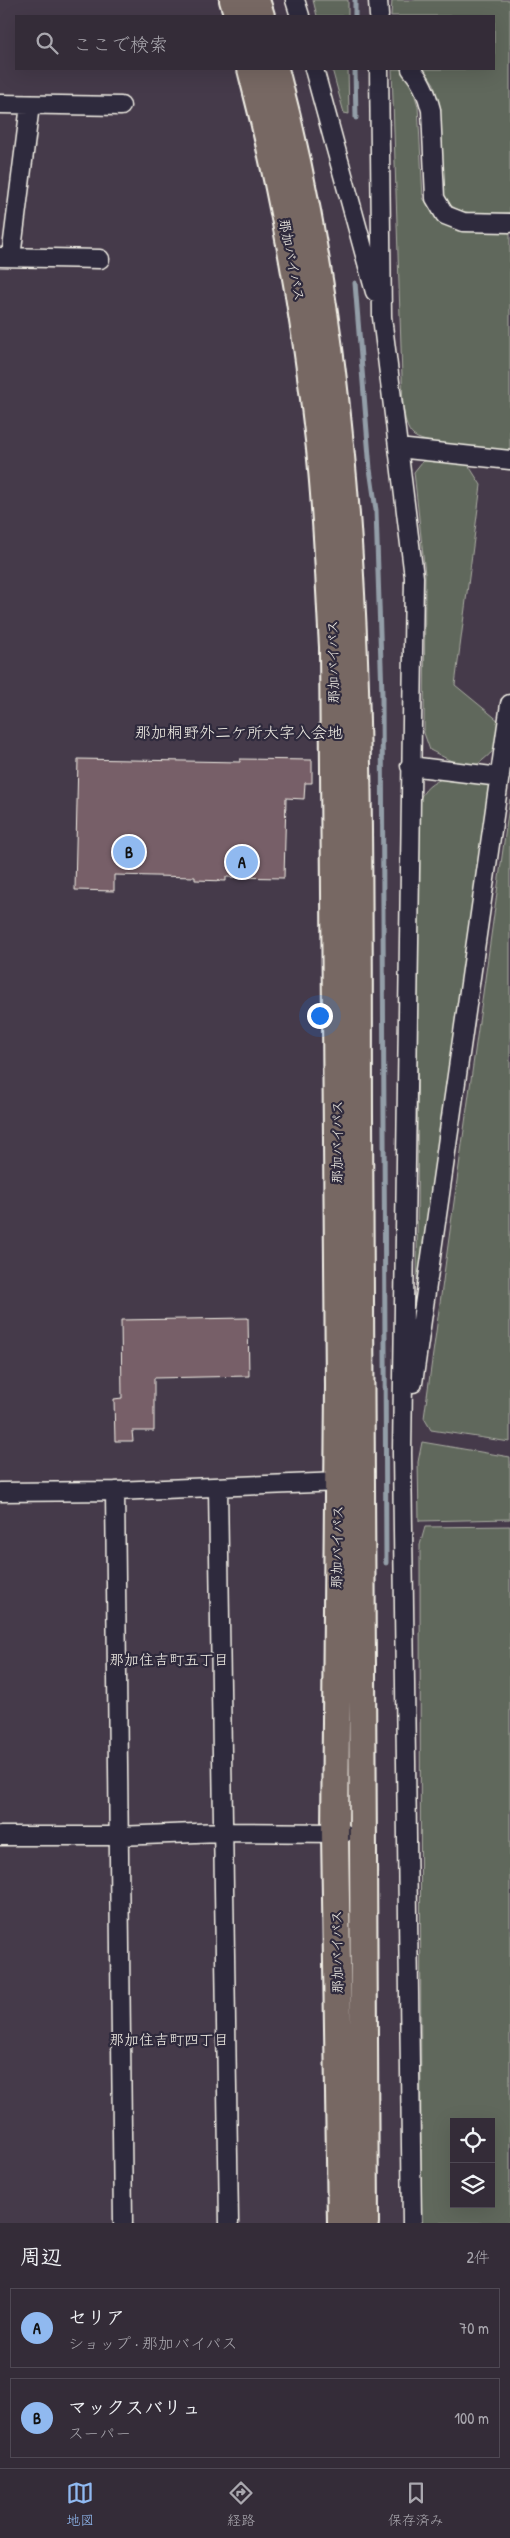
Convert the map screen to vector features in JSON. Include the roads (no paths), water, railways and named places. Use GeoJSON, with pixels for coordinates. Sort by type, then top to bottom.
{"type":"FeatureCollection","features":[{"type":"Feature","properties":{"kind":"highway"},"geometry":{"type":"LineString","coordinates":[[233,0],[238,15]]}},
{"type":"Feature","properties":{"kind":"highway"},"geometry":{"type":"LineString","coordinates":[[256,0],[261,15]]}},
{"type":"Feature","properties":{"kind":"highway","name":"那加バイパス"},"geometry":{"type":"LineString","coordinates":[[251,70],[274,163],[298,282],[318,433],[333,647],[339,1482],[335,1657],[335,1834],[341,2223]]}},
{"type":"Feature","properties":{"kind":"highway","name":"那加バイパス"},"geometry":{"type":"LineString","coordinates":[[275,70],[305,203],[332,355],[351,567],[358,857],[364,2223]]}},
{"type":"Feature","properties":{"kind":"street"},"geometry":{"type":"LineString","coordinates":[[295,0],[300,15]]}},
{"type":"Feature","properties":{"kind":"street"},"geometry":{"type":"LineString","coordinates":[[378,0],[379,15]]}},
{"type":"Feature","properties":{"kind":"street"},"geometry":{"type":"LineString","coordinates":[[314,70],[382,317]]}},
{"type":"Feature","properties":{"kind":"street"},"geometry":{"type":"LineString","coordinates":[[379,70],[382,317],[414,577],[402,1453],[412,2223]]}},
{"type":"Feature","properties":{"kind":"street"},"geometry":{"type":"LineString","coordinates":[[412,70],[420,78],[431,110],[435,198],[445,215],[462,222],[510,223]]}},
{"type":"Feature","properties":{"kind":"street"},"geometry":{"type":"LineString","coordinates":[[0,104],[121,106]]}},
{"type":"Feature","properties":{"kind":"street"},"geometry":{"type":"LineString","coordinates":[[30,104],[6,257],[100,259]]}},
{"type":"Feature","properties":{"kind":"street"},"geometry":{"type":"LineString","coordinates":[[398,448],[510,460]]}},
{"type":"Feature","properties":{"kind":"street"},"geometry":{"type":"LineString","coordinates":[[402,1453],[510,704]]}},
{"type":"Feature","properties":{"kind":"street"},"geometry":{"type":"LineString","coordinates":[[410,766],[500,777]]}},
{"type":"Feature","properties":{"kind":"street"},"geometry":{"type":"LineString","coordinates":[[0,1492],[115,1491],[339,1482]]}},
{"type":"Feature","properties":{"kind":"street"},"geometry":{"type":"LineString","coordinates":[[218,1487],[221,1832],[229,2223]]}},
{"type":"Feature","properties":{"kind":"street"},"geometry":{"type":"LineString","coordinates":[[115,1491],[123,2223]]}},
{"type":"Feature","properties":{"kind":"street"},"geometry":{"type":"LineString","coordinates":[[0,1836],[118,1836],[221,1832],[363,1833]]}},
{"type":"Feature","properties":{"kind":"waterway"},"geometry":{"type":"LineString","coordinates":[[355,0],[355,15]]}},
{"type":"Feature","properties":{"kind":"waterway"},"geometry":{"type":"LineString","coordinates":[[355,70],[356,118]]}},
{"type":"Feature","properties":{"kind":"waterway"},"geometry":{"type":"LineString","coordinates":[[355,283],[370,469],[376,510],[382,695],[386,1563]]}},
{"type":"Feature","properties":{"kind":"place","name":"マックスバリュ"},"geometry":{"type":"Point","coordinates":[129,852]}},
{"type":"Feature","properties":{"kind":"place","name":"セリア"},"geometry":{"type":"Point","coordinates":[242,862]}},
{"type":"Feature","properties":{"kind":"district","name":"那加桐野外二ケ所大字入会地"},"geometry":{"type":"Point","coordinates":[239,732]}},
{"type":"Feature","properties":{"kind":"district","name":"那加住吉町五丁目"},"geometry":{"type":"Point","coordinates":[169,1660]}},
{"type":"Feature","properties":{"kind":"district","name":"那加住吉町四丁目"},"geometry":{"type":"Point","coordinates":[169,2040]}}]}
